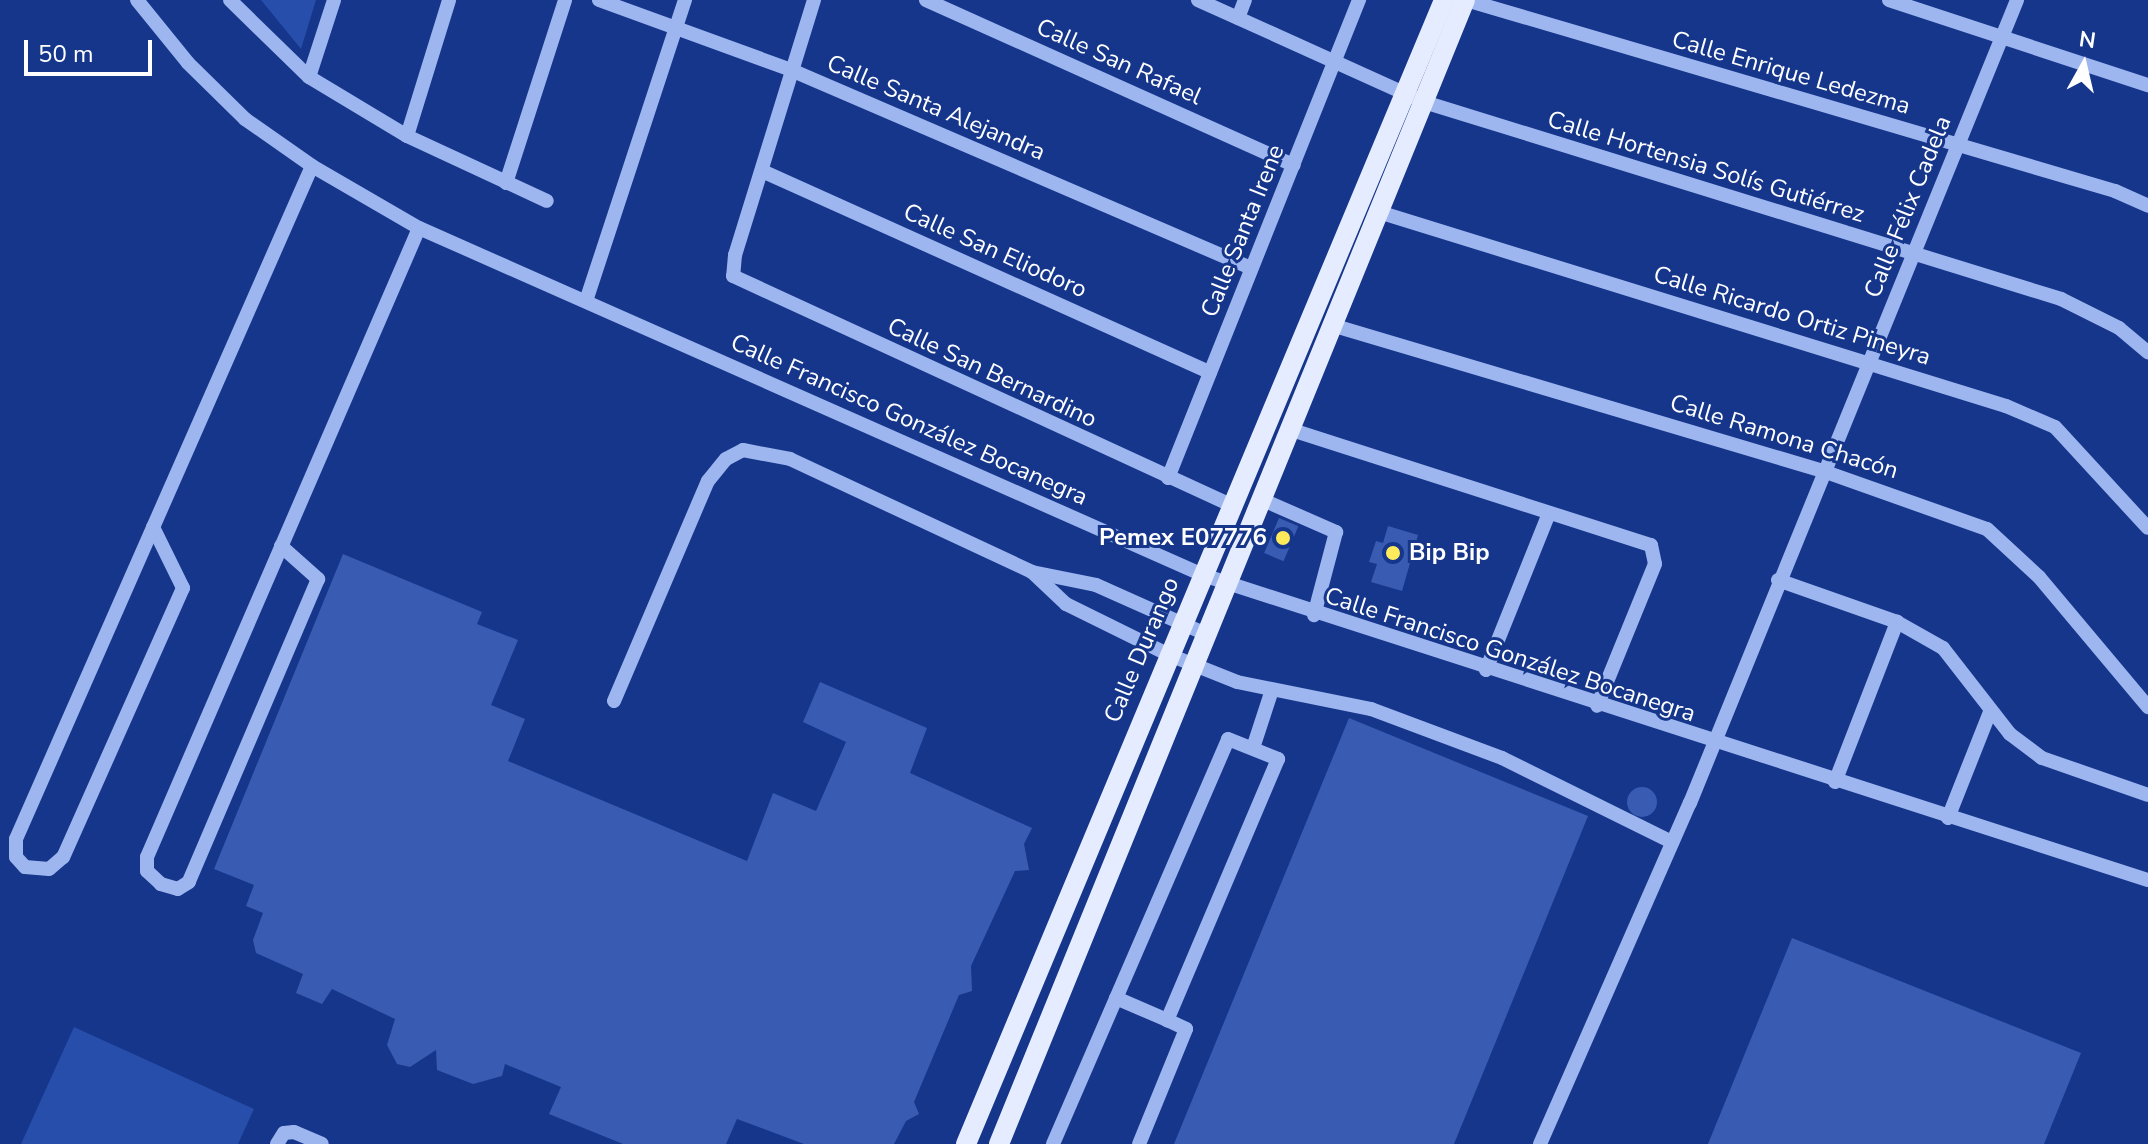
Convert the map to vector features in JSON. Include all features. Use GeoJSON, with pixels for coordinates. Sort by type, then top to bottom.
{"type":"FeatureCollection","features":[{"type":"Feature","properties":{"kind":"main road","name":"Calle Durango"},"geometry":{"type":"LineString","coordinates":[[999,1144],[1382,213],[1444,0]]}},
{"type":"Feature","properties":{"kind":"main road","name":"Calle Durango"},"geometry":{"type":"LineString","coordinates":[[966,1144],[1167,654],[1414,98],[1465,0]]}},
{"type":"Feature","properties":{"kind":"street","name":"Calle Francisco González Bocanegra"},"geometry":{"type":"LineString","coordinates":[[137,0],[188,63],[245,119],[312,166],[419,228],[1203,575],[1314,615],[2148,880]]}},
{"type":"Feature","properties":{"kind":"street"},"geometry":{"type":"LineString","coordinates":[[230,0],[309,77],[407,136],[547,201]]}},
{"type":"Feature","properties":{"kind":"street"},"geometry":{"type":"LineString","coordinates":[[309,77],[334,0]]}},
{"type":"Feature","properties":{"kind":"street"},"geometry":{"type":"LineString","coordinates":[[407,136],[449,0]]}},
{"type":"Feature","properties":{"kind":"street"},"geometry":{"type":"LineString","coordinates":[[506,183],[565,0]]}},
{"type":"Feature","properties":{"kind":"street","name":"Calle Santa Alejandra"},"geometry":{"type":"LineString","coordinates":[[599,0],[791,70],[1251,268]]}},
{"type":"Feature","properties":{"kind":"street"},"geometry":{"type":"LineString","coordinates":[[586,301],[685,0]]}},
{"type":"Feature","properties":{"kind":"street"},"geometry":{"type":"LineString","coordinates":[[762,171],[814,0]]}},
{"type":"Feature","properties":{"kind":"street","name":"Calle San Rafael"},"geometry":{"type":"LineString","coordinates":[[926,0],[1294,165]]}},
{"type":"Feature","properties":{"kind":"street","name":"Calle Hortensia Solís Gutiérrez"},"geometry":{"type":"LineString","coordinates":[[1198,0],[1414,98],[2061,299],[2119,328],[2148,352]]}},
{"type":"Feature","properties":{"kind":"street"},"geometry":{"type":"LineString","coordinates":[[1238,18],[1245,0]]}},
{"type":"Feature","properties":{"kind":"street","name":"Calle Santa Irene"},"geometry":{"type":"LineString","coordinates":[[1168,478],[1359,0]]}},
{"type":"Feature","properties":{"kind":"street","name":"Calle Enrique Ledezma"},"geometry":{"type":"LineString","coordinates":[[1465,0],[1957,145],[2148,206]]}},
{"type":"Feature","properties":{"kind":"street"},"geometry":{"type":"LineString","coordinates":[[1889,0],[2003,34],[2148,85]]}},
{"type":"Feature","properties":{"kind":"street","name":"Calle Félix Cadela"},"geometry":{"type":"LineString","coordinates":[[1540,1144],[1672,842],[2017,0]]}},
{"type":"Feature","properties":{"kind":"street"},"geometry":{"type":"LineString","coordinates":[[153,527],[183,588],[63,857],[49,869],[25,867],[16,857],[16,839],[153,527],[312,166]]}},
{"type":"Feature","properties":{"kind":"street","name":"Calle San Bernardino"},"geometry":{"type":"LineString","coordinates":[[762,171],[735,255],[733,276],[1233,506]]}},
{"type":"Feature","properties":{"kind":"street","name":"Calle San Eliodoro"},"geometry":{"type":"LineString","coordinates":[[762,171],[1210,372]]}},
{"type":"Feature","properties":{"kind":"street","name":"Calle Ricardo Ortiz Pineyra"},"geometry":{"type":"LineString","coordinates":[[1382,213],[1868,362],[2055,427],[2148,528]]}},
{"type":"Feature","properties":{"kind":"street"},"geometry":{"type":"LineString","coordinates":[[281,546],[318,579],[189,882],[178,889],[161,884],[147,871],[147,857],[281,546],[419,228]]}},
{"type":"Feature","properties":{"kind":"street","name":"Calle Ramona Chacón"},"geometry":{"type":"LineString","coordinates":[[1335,326],[1823,471],[1987,529],[2039,577],[2148,707]]}},
{"type":"Feature","properties":{"kind":"street"},"geometry":{"type":"LineString","coordinates":[[1292,430],[1655,550],[1655,564],[1597,706]]}},
{"type":"Feature","properties":{"kind":"street"},"geometry":{"type":"LineString","coordinates":[[614,701],[708,481],[726,459],[743,450],[790,459],[1032,572],[1096,585],[1208,635]]}},
{"type":"Feature","properties":{"kind":"street"},"geometry":{"type":"LineString","coordinates":[[1263,500],[1336,532],[1314,615]]}},
{"type":"Feature","properties":{"kind":"street"},"geometry":{"type":"LineString","coordinates":[[1486,670],[1549,513]]}},
{"type":"Feature","properties":{"kind":"street"},"geometry":{"type":"LineString","coordinates":[[1032,572],[1066,604],[1167,654],[1272,690],[1371,709],[1446,736],[1672,842]]}},
{"type":"Feature","properties":{"kind":"street"},"geometry":{"type":"LineString","coordinates":[[1778,580],[1897,622],[1943,648],[1990,712],[2042,758],[2148,795]]}},
{"type":"Feature","properties":{"kind":"street"},"geometry":{"type":"LineString","coordinates":[[1835,782],[1897,622]]}},
{"type":"Feature","properties":{"kind":"street"},"geometry":{"type":"LineString","coordinates":[[1253,748],[1272,690]]}},
{"type":"Feature","properties":{"kind":"street"},"geometry":{"type":"LineString","coordinates":[[1948,818],[1990,712]]}},
{"type":"Feature","properties":{"kind":"street"},"geometry":{"type":"LineString","coordinates":[[1053,1144],[1228,739],[1278,759],[1167,1020]]}},
{"type":"Feature","properties":{"kind":"street"},"geometry":{"type":"LineString","coordinates":[[1116,998],[1186,1029],[1139,1144]]}},
{"type":"Feature","properties":{"kind":"street"},"geometry":{"type":"LineString","coordinates":[[277,1144],[284,1133],[294,1132],[322,1144]]}},
{"type":"Feature","properties":{"kind":"shaded area"},"geometry":{"type":"Polygon","coordinates":[[[261,0],[316,0],[301,49],[261,0]]]}},
{"type":"Feature","properties":{"kind":"shaded area"},"geometry":{"type":"Polygon","coordinates":[[[74,1027],[254,1109],[238,1144],[21,1144],[74,1027]]]}},
{"type":"Feature","properties":{"kind":"building","name":"Pemex E07776"},"geometry":{"type":"Polygon","coordinates":[[[1279,518],[1298,526],[1283,561],[1264,553],[1279,518]]]}},
{"type":"Feature","properties":{"kind":"building","name":"Bip Bip"},"geometry":{"type":"Polygon","coordinates":[[[1388,526],[1418,535],[1402,591],[1371,582],[1377,564],[1369,562],[1376,541],[1383,543],[1388,526]]]}},
{"type":"Feature","properties":{"kind":"building"},"geometry":{"type":"Polygon","coordinates":[[[343,554],[482,612],[477,624],[518,640],[491,705],[525,719],[508,761],[747,861],[773,793],[816,811],[846,742],[803,722],[820,682],[927,728],[910,773],[1032,828],[1024,844],[1029,870],[1015,871],[971,966],[972,991],[959,995],[914,1102],[919,1114],[906,1121],[894,1144],[804,1144],[737,1119],[726,1144],[623,1144],[549,1114],[561,1087],[505,1064],[502,1076],[473,1084],[437,1070],[436,1050],[410,1067],[397,1064],[387,1045],[395,1019],[332,989],[322,1004],[296,993],[303,974],[256,953],[253,940],[263,913],[246,906],[254,885],[214,869],[343,554]]]}},
{"type":"Feature","properties":{"kind":"building"},"geometry":{"type":"Polygon","coordinates":[[[1349,718],[1588,816],[1454,1144],[1174,1144],[1349,718]]]}},
{"type":"Feature","properties":{"kind":"building"},"geometry":{"type":"Polygon","coordinates":[[[1642,787],[1653,791],[1657,802],[1653,813],[1642,817],[1631,813],[1627,802],[1631,791],[1642,787]]]}},
{"type":"Feature","properties":{"kind":"building"},"geometry":{"type":"Polygon","coordinates":[[[1792,938],[2081,1053],[2044,1144],[1708,1144],[1792,938]]]}},
{"type":"Feature","properties":{"kind":"place","name":"Pemex E07776"},"geometry":{"type":"Point","coordinates":[1283,538]}},
{"type":"Feature","properties":{"kind":"place","name":"Bip Bip"},"geometry":{"type":"Point","coordinates":[1393,553]}}]}
